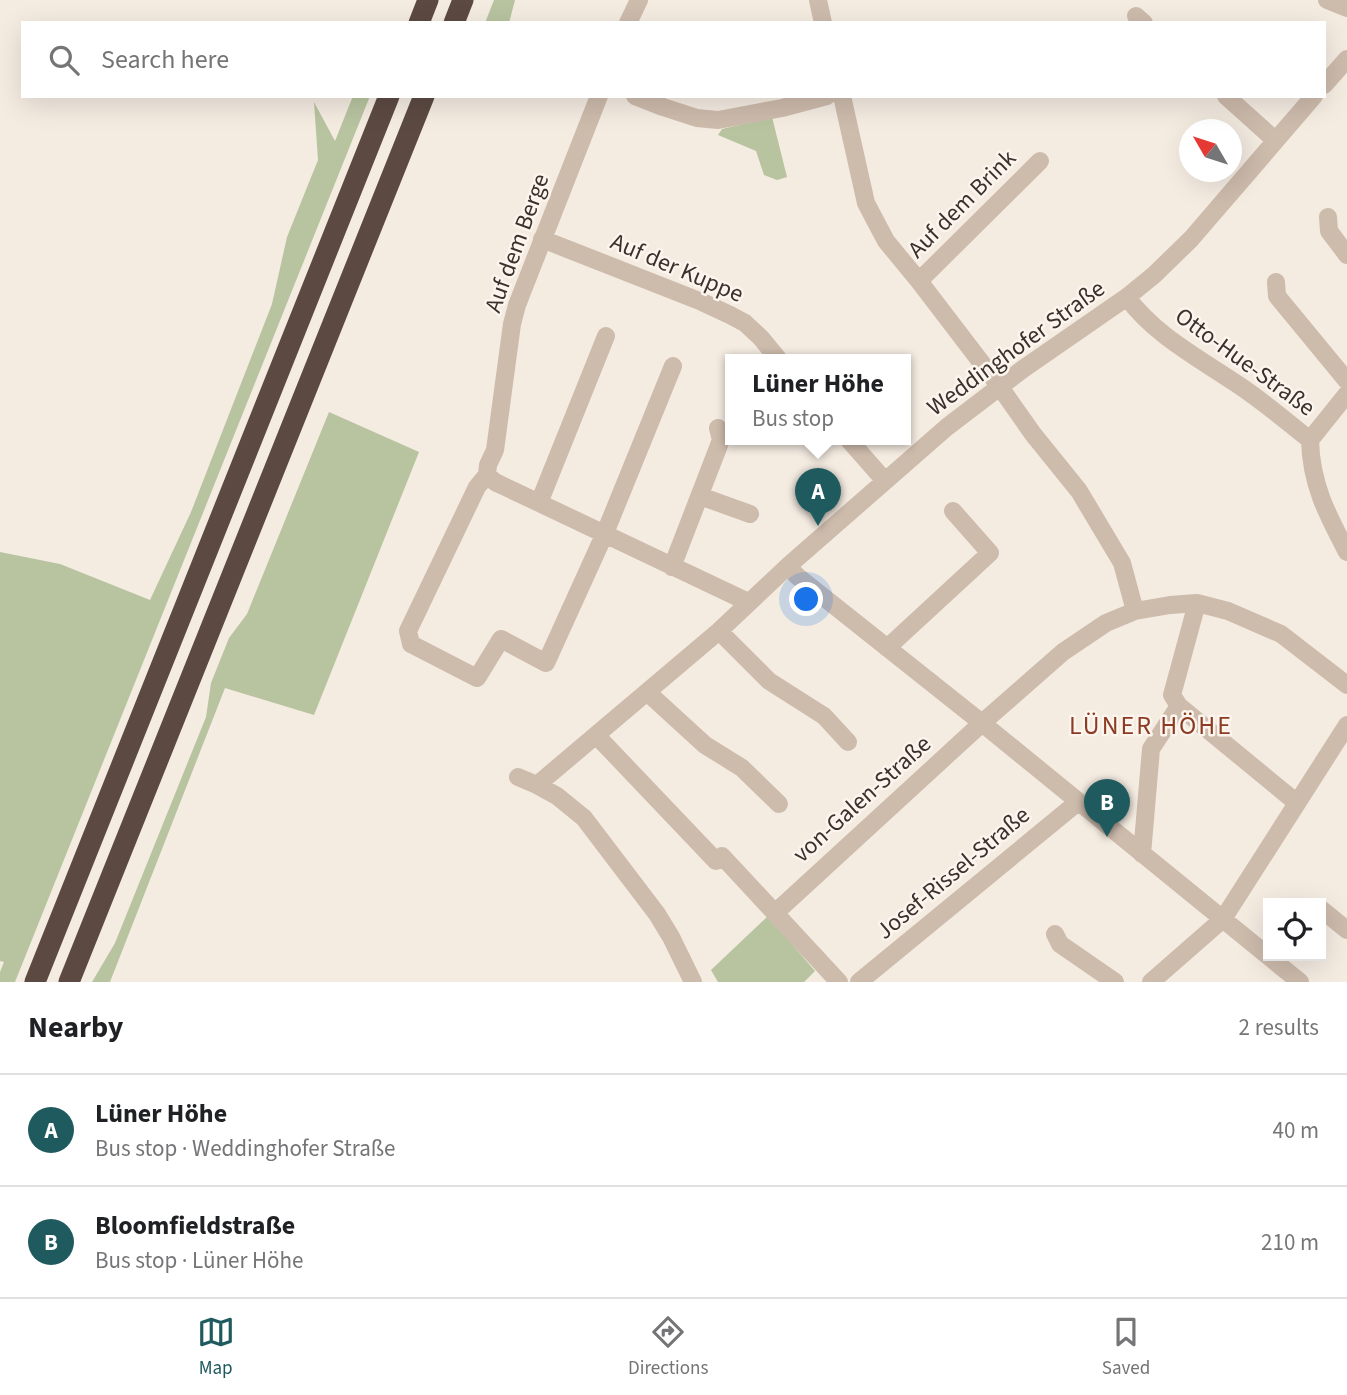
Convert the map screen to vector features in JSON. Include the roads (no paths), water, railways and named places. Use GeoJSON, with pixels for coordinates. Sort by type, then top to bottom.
{"type":"FeatureCollection","features":[{"type":"Feature","properties":{"kind":"highway"},"geometry":{"type":"LineString","coordinates":[[420,21],[428,0]]}},
{"type":"Feature","properties":{"kind":"highway"},"geometry":{"type":"LineString","coordinates":[[455,21],[463,0]]}},
{"type":"Feature","properties":{"kind":"highway"},"geometry":{"type":"LineString","coordinates":[[35,982],[388,98]]}},
{"type":"Feature","properties":{"kind":"highway"},"geometry":{"type":"LineString","coordinates":[[69,982],[423,98]]}},
{"type":"Feature","properties":{"kind":"street"},"geometry":{"type":"LineString","coordinates":[[629,21],[639,0]]}},
{"type":"Feature","properties":{"kind":"street"},"geometry":{"type":"LineString","coordinates":[[818,0],[823,21]]}},
{"type":"Feature","properties":{"kind":"street"},"geometry":{"type":"LineString","coordinates":[[1327,0],[1347,8]]}},
{"type":"Feature","properties":{"kind":"street"},"geometry":{"type":"LineString","coordinates":[[1326,83],[1347,59]]}},
{"type":"Feature","properties":{"kind":"street","name":"Auf dem Berge"},"geometry":{"type":"LineString","coordinates":[[598,98],[517,304],[495,450],[487,475],[477,487],[408,631],[411,644],[477,678],[500,639],[547,663],[605,533]]}},
{"type":"Feature","properties":{"kind":"street"},"geometry":{"type":"LineString","coordinates":[[640,98],[697,118],[718,120],[820,98]]}},
{"type":"Feature","properties":{"kind":"street"},"geometry":{"type":"LineString","coordinates":[[842,98],[866,203],[886,241],[1079,491],[1122,562],[1135,611]]}},
{"type":"Feature","properties":{"kind":"street"},"geometry":{"type":"LineString","coordinates":[[1228,98],[1275,141]]}},
{"type":"Feature","properties":{"kind":"street","name":"Weddinghofer Straße"},"geometry":{"type":"LineString","coordinates":[[537,785],[719,631],[788,566],[947,427],[1127,297],[1161,268],[1191,239],[1312,98]]}},
{"type":"Feature","properties":{"kind":"street","name":"Auf dem Brink"},"geometry":{"type":"LineString","coordinates":[[919,281],[1040,161]]}},
{"type":"Feature","properties":{"kind":"street"},"geometry":{"type":"LineString","coordinates":[[1328,217],[1329,231],[1347,255]]}},
{"type":"Feature","properties":{"kind":"street","name":"Auf der Kuppe"},"geometry":{"type":"LineString","coordinates":[[542,239],[730,315],[745,323],[774,354]]}},
{"type":"Feature","properties":{"kind":"street"},"geometry":{"type":"LineString","coordinates":[[1276,282],[1276,296],[1347,381]]}},
{"type":"Feature","properties":{"kind":"street","name":"Otto-Hue-Straße"},"geometry":{"type":"LineString","coordinates":[[1127,297],[1153,326],[1240,385],[1310,440],[1311,462],[1324,508],[1347,552]]}},
{"type":"Feature","properties":{"kind":"street"},"geometry":{"type":"LineString","coordinates":[[539,503],[606,336]]}},
{"type":"Feature","properties":{"kind":"street"},"geometry":{"type":"LineString","coordinates":[[605,533],[673,366]]}},
{"type":"Feature","properties":{"kind":"street"},"geometry":{"type":"LineString","coordinates":[[1310,440],[1347,394]]}},
{"type":"Feature","properties":{"kind":"street"},"geometry":{"type":"LineString","coordinates":[[673,567],[721,440],[718,428]]}},
{"type":"Feature","properties":{"kind":"street"},"geometry":{"type":"LineString","coordinates":[[853,445],[885,481]]}},
{"type":"Feature","properties":{"kind":"street"},"geometry":{"type":"LineString","coordinates":[[487,475],[495,482],[748,602]]}},
{"type":"Feature","properties":{"kind":"street"},"geometry":{"type":"LineString","coordinates":[[700,496],[750,514]]}},
{"type":"Feature","properties":{"kind":"street"},"geometry":{"type":"LineString","coordinates":[[887,648],[990,552],[953,511]]}},
{"type":"Feature","properties":{"kind":"street"},"geometry":{"type":"LineString","coordinates":[[788,566],[1300,982]]}},
{"type":"Feature","properties":{"kind":"street"},"geometry":{"type":"LineString","coordinates":[[1197,604],[1172,695],[1179,706],[1297,803]]}},
{"type":"Feature","properties":{"kind":"street","name":"von-Galen-Straße"},"geometry":{"type":"LineString","coordinates":[[776,912],[1063,652],[1106,623],[1135,611],[1197,604],[1228,611],[1281,634],[1347,685]]}},
{"type":"Feature","properties":{"kind":"street"},"geometry":{"type":"LineString","coordinates":[[719,631],[769,681],[824,716],[848,742]]}},
{"type":"Feature","properties":{"kind":"street"},"geometry":{"type":"LineString","coordinates":[[647,692],[705,745],[742,768],[779,804]]}},
{"type":"Feature","properties":{"kind":"street"},"geometry":{"type":"LineString","coordinates":[[1142,854],[1151,749],[1179,706]]}},
{"type":"Feature","properties":{"kind":"street"},"geometry":{"type":"LineString","coordinates":[[1151,982],[1223,919],[1347,725]]}},
{"type":"Feature","properties":{"kind":"street"},"geometry":{"type":"LineString","coordinates":[[596,735],[776,912],[839,982]]}},
{"type":"Feature","properties":{"kind":"street"},"geometry":{"type":"LineString","coordinates":[[518,777],[558,796],[584,818],[657,914],[693,982]]}},
{"type":"Feature","properties":{"kind":"street","name":"Josef-Rissel-Straße"},"geometry":{"type":"LineString","coordinates":[[859,982],[1077,802]]}},
{"type":"Feature","properties":{"kind":"street"},"geometry":{"type":"LineString","coordinates":[[1326,913],[1347,930]]}},
{"type":"Feature","properties":{"kind":"street"},"geometry":{"type":"LineString","coordinates":[[1055,934],[1060,944],[1115,982]]}},
{"type":"Feature","properties":{"kind":"place","name":"Lüner Höhe"},"geometry":{"type":"Point","coordinates":[818,526]}},
{"type":"Feature","properties":{"kind":"place","name":"Bloomfieldstraße"},"geometry":{"type":"Point","coordinates":[1107,837]}},
{"type":"Feature","properties":{"kind":"district","name":"LÜNER HÖHE"},"geometry":{"type":"Point","coordinates":[1151,725]}}]}
